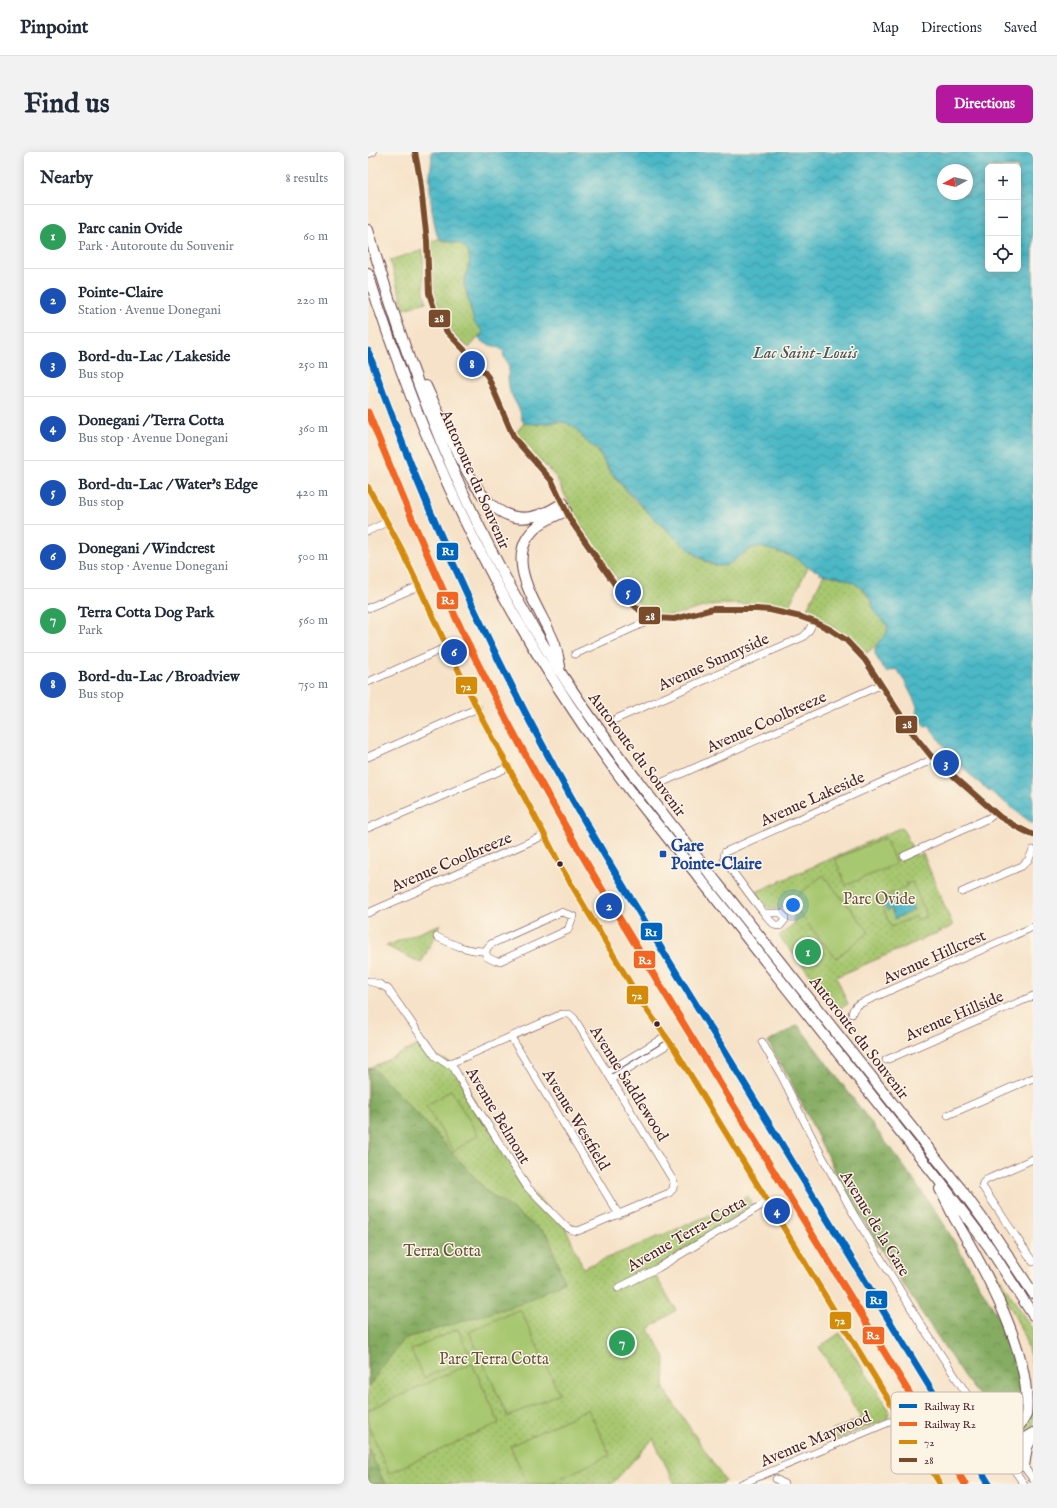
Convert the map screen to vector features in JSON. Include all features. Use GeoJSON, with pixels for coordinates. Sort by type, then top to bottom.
{"type":"FeatureCollection","features":[{"type":"Feature","properties":{"kind":"highway","name":"Autoroute du Souvenir"},"geometry":{"type":"LineString","coordinates":[[368,230],[396,320],[431,417],[466,498],[514,592],[562,673],[586,711],[634,777],[960,1188],[995,1236],[1033,1293]]}},
{"type":"Feature","properties":{"kind":"highway","name":"Autoroute du Souvenir"},"geometry":{"type":"LineString","coordinates":[[368,274],[382,320],[407,389],[449,489],[500,592],[542,663],[595,743],[628,788],[928,1166],[974,1227],[1033,1315]]}},
{"type":"Feature","properties":{"kind":"highway"},"geometry":{"type":"LineString","coordinates":[[396,320],[451,441],[468,473],[484,498],[492,506],[502,512],[520,517],[544,514],[564,507]]}},
{"type":"Feature","properties":{"kind":"highway"},"geometry":{"type":"LineString","coordinates":[[562,673],[555,643],[525,582],[521,559],[525,542],[534,529],[564,507]]}},
{"type":"Feature","properties":{"kind":"highway"},"geometry":{"type":"LineString","coordinates":[[928,1166],[955,1218],[1013,1315],[1022,1335],[1032,1376],[1030,1404],[1023,1420]]}},
{"type":"Feature","properties":{"kind":"highway"},"geometry":{"type":"LineString","coordinates":[[1023,1438],[1033,1434]]}},
{"type":"Feature","properties":{"kind":"highway"},"geometry":{"type":"LineString","coordinates":[[1024,1466],[1027,1447],[1033,1434]]}},
{"type":"Feature","properties":{"kind":"street"},"geometry":{"type":"LineString","coordinates":[[368,154],[373,152]]}},
{"type":"Feature","properties":{"kind":"street"},"geometry":{"type":"LineString","coordinates":[[415,152],[428,251],[429,293],[432,306],[447,332],[478,364],[488,377],[511,433],[521,447],[552,481],[564,507],[620,592],[630,603],[648,615],[670,619],[713,609],[751,609],[778,612],[814,621],[831,630],[846,640],[868,664],[880,685],[915,737],[934,758],[996,813],[1011,824],[1033,835]]}},
{"type":"Feature","properties":{"kind":"street"},"geometry":{"type":"LineString","coordinates":[[368,487],[387,522],[447,647],[545,835],[560,867],[642,1003],[666,1036],[891,1405]]}},
{"type":"Feature","properties":{"kind":"street"},"geometry":{"type":"LineString","coordinates":[[368,531],[387,522]]}},
{"type":"Feature","properties":{"kind":"street"},"geometry":{"type":"LineString","coordinates":[[368,608],[418,586]]}},
{"type":"Feature","properties":{"kind":"street"},"geometry":{"type":"LineString","coordinates":[[575,654],[644,622],[648,615]]}},
{"type":"Feature","properties":{"kind":"street","name":"Avenue Sunnyside"},"geometry":{"type":"LineString","coordinates":[[616,719],[803,637],[808,632],[814,621]]}},
{"type":"Feature","properties":{"kind":"street"},"geometry":{"type":"LineString","coordinates":[[368,682],[447,647]]}},
{"type":"Feature","properties":{"kind":"street","name":"Avenue Coolbreeze"},"geometry":{"type":"LineString","coordinates":[[663,782],[880,685]]}},
{"type":"Feature","properties":{"kind":"street"},"geometry":{"type":"LineString","coordinates":[[368,757],[478,708]]}},
{"type":"Feature","properties":{"kind":"street","name":"Avenue Lakeside"},"geometry":{"type":"LineString","coordinates":[[764,913],[726,863],[724,857],[725,852],[934,758]]}},
{"type":"Feature","properties":{"kind":"street"},"geometry":{"type":"LineString","coordinates":[[368,828],[509,767]]}},
{"type":"Feature","properties":{"kind":"street"},"geometry":{"type":"LineString","coordinates":[[904,856],[989,818],[996,813]]}},
{"type":"Feature","properties":{"kind":"street","name":"Avenue Coolbreeze"},"geometry":{"type":"LineString","coordinates":[[368,913],[545,835]]}},
{"type":"Feature","properties":{"kind":"street"},"geometry":{"type":"LineString","coordinates":[[962,892],[1022,866],[1033,850]]}},
{"type":"Feature","properties":{"kind":"street"},"geometry":{"type":"LineString","coordinates":[[486,951],[490,959],[500,961],[568,930],[573,916],[585,908]]}},
{"type":"Feature","properties":{"kind":"street"},"geometry":{"type":"LineString","coordinates":[[486,951],[491,944],[561,912],[573,916]]}},
{"type":"Feature","properties":{"kind":"street","name":"Avenue Hillcrest"},"geometry":{"type":"LineString","coordinates":[[852,1014],[857,1005],[1033,927]]}},
{"type":"Feature","properties":{"kind":"street"},"geometry":{"type":"LineString","coordinates":[[437,937],[460,948],[486,951]]}},
{"type":"Feature","properties":{"kind":"street","name":"Avenue Belmont"},"geometry":{"type":"LineString","coordinates":[[369,982],[379,984],[388,989],[435,1056],[447,1064],[451,1063],[466,1090],[527,1187],[565,1226],[578,1232]]}},
{"type":"Feature","properties":{"kind":"street","name":"Avenue Hillside"},"geometry":{"type":"LineString","coordinates":[[886,1060],[1033,996]]}},
{"type":"Feature","properties":{"kind":"street","name":"Avenue Saddlewood"},"geometry":{"type":"LineString","coordinates":[[451,1063],[562,1014],[569,1014],[574,1018],[674,1182],[673,1188],[669,1194],[578,1232]]}},
{"type":"Feature","properties":{"kind":"street"},"geometry":{"type":"LineString","coordinates":[[607,1072],[666,1036]]}},
{"type":"Feature","properties":{"kind":"street","name":"Avenue Westfield"},"geometry":{"type":"LineString","coordinates":[[511,1037],[619,1215]]}},
{"type":"Feature","properties":{"kind":"street","name":"Avenue de la Gare"},"geometry":{"type":"LineString","coordinates":[[762,1042],[782,1077],[819,1152],[853,1213],[922,1326],[965,1392]]}},
{"type":"Feature","properties":{"kind":"street"},"geometry":{"type":"LineString","coordinates":[[611,1079],[670,1043]]}},
{"type":"Feature","properties":{"kind":"street"},"geometry":{"type":"LineString","coordinates":[[948,1115],[1033,1078]]}},
{"type":"Feature","properties":{"kind":"street"},"geometry":{"type":"LineString","coordinates":[[1033,1159],[989,1178],[984,1181],[982,1185],[984,1192],[1033,1262]]}},
{"type":"Feature","properties":{"kind":"street","name":"Avenue Terra-Cotta"},"geometry":{"type":"LineString","coordinates":[[618,1288],[658,1268],[767,1202]]}},
{"type":"Feature","properties":{"kind":"street","name":"Avenue Maywood"},"geometry":{"type":"LineString","coordinates":[[741,1484],[891,1421]]}},
{"type":"Feature","properties":{"kind":"street","name":"Avenue de la Gare"},"geometry":{"type":"LineString","coordinates":[[1024,1466],[1033,1479]]}},
{"type":"Feature","properties":{"kind":"street"},"geometry":{"type":"LineString","coordinates":[[773,1471],[776,1482],[784,1484]]}},
{"type":"Feature","properties":{"kind":"street"},"geometry":{"type":"LineString","coordinates":[[934,1474],[940,1484]]}},
{"type":"Feature","properties":{"kind":"street","name":"Avenue de la Gare"},"geometry":{"type":"LineString","coordinates":[[1018,1474],[1024,1484]]}},
{"type":"Feature","properties":{"kind":"green space"},"geometry":{"type":"Polygon","coordinates":[[[439,239],[461,244],[468,251],[470,260],[464,283],[474,322],[483,332],[469,348],[453,334],[445,324],[436,302],[431,241],[439,239]]]}},
{"type":"Feature","properties":{"kind":"green space"},"geometry":{"type":"Polygon","coordinates":[[[423,250],[424,291],[426,302],[404,309],[390,260],[423,250]]]}},
{"type":"Feature","properties":{"kind":"green space"},"geometry":{"type":"Polygon","coordinates":[[[524,423],[537,424],[567,423],[576,428],[590,445],[595,447],[608,469],[633,499],[699,558],[710,564],[725,564],[753,548],[760,547],[798,559],[808,567],[787,610],[754,605],[720,604],[664,616],[647,611],[628,590],[626,592],[621,585],[578,521],[556,477],[527,448],[516,433],[524,423]]]}},
{"type":"Feature","properties":{"kind":"green space"},"geometry":{"type":"Polygon","coordinates":[[[824,574],[830,574],[850,580],[861,588],[870,599],[878,616],[886,624],[888,629],[887,633],[865,654],[838,630],[814,618],[804,615],[824,574]]]}},
{"type":"Feature","properties":{"kind":"green space","name":"Parc Ovide"},"geometry":{"type":"Polygon","coordinates":[[[902,827],[916,856],[923,854],[953,926],[836,977],[848,1004],[841,1008],[827,996],[779,936],[795,923],[793,919],[795,917],[785,905],[778,909],[772,909],[766,906],[760,901],[760,897],[756,892],[902,827]]]}},
{"type":"Feature","properties":{"kind":"green space"},"geometry":{"type":"Polygon","coordinates":[[[885,838],[896,864],[846,885],[835,859],[885,838]]]}},
{"type":"Feature","properties":{"kind":"green space"},"geometry":{"type":"Polygon","coordinates":[[[823,875],[869,932],[836,958],[790,902],[823,875]]]}},
{"type":"Feature","properties":{"kind":"green space"},"geometry":{"type":"Polygon","coordinates":[[[912,882],[927,916],[918,920],[916,916],[891,927],[879,899],[907,886],[906,884],[912,882]]]}},
{"type":"Feature","properties":{"kind":"green space"},"geometry":{"type":"Polygon","coordinates":[[[441,924],[421,963],[386,946],[441,924]]]}},
{"type":"Feature","properties":{"kind":"green space"},"geometry":{"type":"Polygon","coordinates":[[[798,1025],[905,1168],[942,1221],[999,1318],[1019,1371],[1019,1392],[976,1392],[965,1378],[900,1280],[842,1186],[792,1084],[768,1042],[798,1025]]]}},
{"type":"Feature","properties":{"kind":"green space","name":"Parc Terra Cotta"},"geometry":{"type":"Polygon","coordinates":[[[425,1042],[435,1056],[451,1063],[527,1187],[565,1226],[583,1268],[710,1215],[748,1196],[753,1206],[652,1270],[676,1310],[649,1329],[665,1358],[664,1389],[725,1481],[720,1484],[675,1484],[653,1439],[612,1484],[368,1484],[368,1069],[425,1042]]]}},
{"type":"Feature","properties":{"kind":"green space","name":"Terra Cotta"},"geometry":{"type":"Polygon","coordinates":[[[372,1067],[403,1098],[488,1192],[548,1235],[564,1282],[520,1304],[403,1339],[368,1387],[368,1069],[372,1067]]]}},
{"type":"Feature","properties":{"kind":"green space"},"geometry":{"type":"Polygon","coordinates":[[[451,1090],[478,1135],[454,1151],[426,1106],[451,1090]]]}},
{"type":"Feature","properties":{"kind":"green space"},"geometry":{"type":"Polygon","coordinates":[[[989,1261],[1033,1330],[1033,1370],[1021,1328],[986,1264],[989,1261]]]}},
{"type":"Feature","properties":{"kind":"green space"},"geometry":{"type":"Polygon","coordinates":[[[520,1309],[559,1393],[508,1417],[469,1332],[520,1309]]]}},
{"type":"Feature","properties":{"kind":"green space"},"geometry":{"type":"Polygon","coordinates":[[[458,1329],[470,1356],[424,1378],[411,1350],[458,1329]]]}},
{"type":"Feature","properties":{"kind":"green space"},"geometry":{"type":"Polygon","coordinates":[[[840,1333],[890,1411],[887,1419],[838,1439],[833,1438],[830,1432],[861,1418],[819,1347],[840,1333]]]}},
{"type":"Feature","properties":{"kind":"green space"},"geometry":{"type":"Polygon","coordinates":[[[472,1363],[499,1423],[389,1473],[368,1425],[368,1410],[472,1363]]]}},
{"type":"Feature","properties":{"kind":"green space"},"geometry":{"type":"Polygon","coordinates":[[[1033,1400],[1033,1429],[1023,1434],[1023,1424],[1028,1415],[1033,1400]]]}},
{"type":"Feature","properties":{"kind":"green space"},"geometry":{"type":"Polygon","coordinates":[[[588,1409],[610,1455],[548,1484],[528,1484],[510,1446],[588,1409]]]}},
{"type":"Feature","properties":{"kind":"green space"},"geometry":{"type":"Polygon","coordinates":[[[368,1448],[385,1484],[368,1484],[368,1448]]]}},
{"type":"Feature","properties":{"kind":"water","name":"Lac Saint-Louis"},"geometry":{"type":"Polygon","coordinates":[[[431,152],[1033,152],[1033,824],[973,778],[947,750],[929,726],[925,727],[916,715],[917,706],[905,682],[896,669],[886,672],[876,656],[875,648],[887,633],[888,629],[886,624],[874,611],[870,599],[860,587],[848,580],[819,574],[820,572],[808,567],[793,556],[760,547],[748,551],[725,566],[720,566],[709,562],[678,540],[644,509],[607,467],[596,448],[592,446],[574,427],[560,422],[539,424],[524,423],[520,411],[510,392],[508,379],[509,368],[503,354],[504,352],[499,348],[481,341],[478,338],[483,332],[474,322],[464,283],[470,260],[468,251],[461,244],[441,240],[437,235],[431,196],[431,152]]]}},
{"type":"Feature","properties":{"kind":"water"},"geometry":{"type":"Polygon","coordinates":[[[896,895],[900,904],[910,900],[914,910],[895,919],[891,909],[887,911],[883,901],[896,895]]]}},
{"type":"Feature","properties":{"kind":"rail line","name":"R1"},"geometry":{"type":"LineString","coordinates":[[368,351],[409,459],[454,565],[503,670],[557,772],[644,921],[933,1392]]}},
{"type":"Feature","properties":{"kind":"rail line","name":"R2"},"geometry":{"type":"LineString","coordinates":[[368,412],[446,597],[521,747],[590,870],[908,1392]]}},
{"type":"Feature","properties":{"kind":"rail line","name":"R2"},"geometry":{"type":"LineString","coordinates":[[959,1474],[965,1484]]}},
{"type":"Feature","properties":{"kind":"rail line","name":"R1"},"geometry":{"type":"LineString","coordinates":[[983,1474],[989,1484]]}},
{"type":"Feature","properties":{"kind":"transit line","name":"28"},"geometry":{"type":"LineString","coordinates":[[415,152],[420,179],[427,241],[429,293],[435,311],[447,332],[478,364],[488,377],[514,438],[552,481],[571,521],[623,596],[643,613],[655,618],[674,619],[713,609],[757,609],[770,610],[801,617],[831,630],[846,640],[865,660],[911,731],[931,756],[1000,817],[1033,835]]}},
{"type":"Feature","properties":{"kind":"transit line","name":"72"},"geometry":{"type":"LineString","coordinates":[[368,487],[402,550],[480,714],[561,867],[642,1003],[674,1048],[891,1404]]}},
{"type":"Feature","properties":{"kind":"transit line","name":"72"},"geometry":{"type":"LineString","coordinates":[[934,1474],[940,1484]]}},
{"type":"Feature","properties":{"kind":"place","name":"Bord-du-Lac / Broadview"},"geometry":{"type":"Point","coordinates":[472,364]}},
{"type":"Feature","properties":{"kind":"place","name":"Bord-du-Lac / Water's Edge"},"geometry":{"type":"Point","coordinates":[628,592]}},
{"type":"Feature","properties":{"kind":"place","name":"Donegani / Windcrest"},"geometry":{"type":"Point","coordinates":[454,652]}},
{"type":"Feature","properties":{"kind":"place","name":"Bord-du-Lac / Lakeside"},"geometry":{"type":"Point","coordinates":[946,763]}},
{"type":"Feature","properties":{"kind":"place","name":"Gare Pointe-Claire"},"geometry":{"type":"Point","coordinates":[663,854]}},
{"type":"Feature","properties":{"kind":"place","name":"Pointe-Claire"},"geometry":{"type":"Point","coordinates":[609,906]}},
{"type":"Feature","properties":{"kind":"place","name":"Parc canin Ovide"},"geometry":{"type":"Point","coordinates":[808,952]}},
{"type":"Feature","properties":{"kind":"place","name":"Donegani / Terra Cotta"},"geometry":{"type":"Point","coordinates":[777,1211]}},
{"type":"Feature","properties":{"kind":"place","name":"Terra Cotta Dog Park"},"geometry":{"type":"Point","coordinates":[622,1343]}}]}
